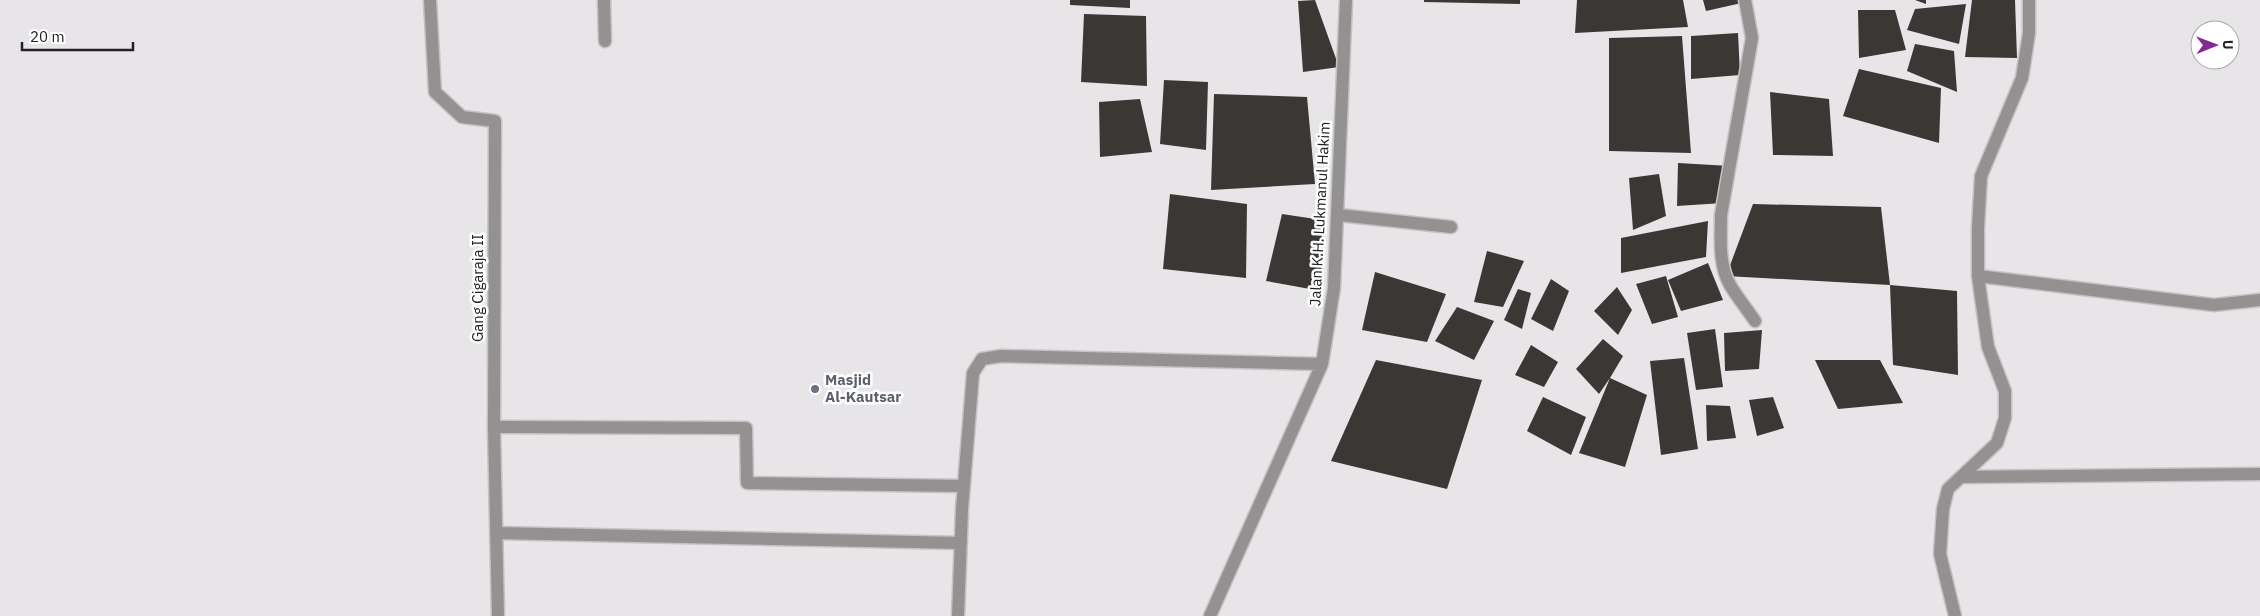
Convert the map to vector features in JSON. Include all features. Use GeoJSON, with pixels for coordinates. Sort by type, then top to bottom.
{"type":"FeatureCollection","features":[{"type":"Feature","properties":{"kind":"street","name":"Gang Cigaraja II"},"geometry":{"type":"LineString","coordinates":[[430,0],[435,92],[462,116],[495,121],[494,427],[498,616]]}},
{"type":"Feature","properties":{"kind":"street"},"geometry":{"type":"LineString","coordinates":[[604,0],[605,41]]}},
{"type":"Feature","properties":{"kind":"street","name":"Jalan K.H. Lukmanul Hakim"},"geometry":{"type":"LineString","coordinates":[[1210,616],[1322,364],[1334,288],[1339,215],[1346,0]]}},
{"type":"Feature","properties":{"kind":"street"},"geometry":{"type":"LineString","coordinates":[[1745,0],[1752,38],[1721,215],[1721,240],[1723,266],[1730,284],[1755,321]]}},
{"type":"Feature","properties":{"kind":"street"},"geometry":{"type":"LineString","coordinates":[[1955,616],[1940,554],[1944,502],[1948,489],[1997,443],[2005,418],[2005,391],[1988,346],[1978,276],[1981,176],[2022,78],[2029,33],[2029,0]]}},
{"type":"Feature","properties":{"kind":"street"},"geometry":{"type":"LineString","coordinates":[[1339,215],[1451,227]]}},
{"type":"Feature","properties":{"kind":"street"},"geometry":{"type":"LineString","coordinates":[[1978,276],[2214,305],[2260,300]]}},
{"type":"Feature","properties":{"kind":"street"},"geometry":{"type":"LineString","coordinates":[[958,616],[964,486],[973,373],[982,358],[1001,356],[1322,364]]}},
{"type":"Feature","properties":{"kind":"street"},"geometry":{"type":"LineString","coordinates":[[494,427],[746,428],[747,483],[964,486]]}},
{"type":"Feature","properties":{"kind":"street"},"geometry":{"type":"LineString","coordinates":[[1961,477],[2260,474]]}},
{"type":"Feature","properties":{"kind":"street"},"geometry":{"type":"LineString","coordinates":[[496,533],[961,543]]}},
{"type":"Feature","properties":{"kind":"building"},"geometry":{"type":"Polygon","coordinates":[[[1070,0],[1130,0],[1130,8],[1070,5],[1070,0]]]}},
{"type":"Feature","properties":{"kind":"building"},"geometry":{"type":"Polygon","coordinates":[[[1315,0],[1339,67],[1303,72],[1298,1],[1315,0]]]}},
{"type":"Feature","properties":{"kind":"building"},"geometry":{"type":"Polygon","coordinates":[[[1424,0],[1520,0],[1520,4],[1424,2],[1424,0]]]}},
{"type":"Feature","properties":{"kind":"building"},"geometry":{"type":"Polygon","coordinates":[[[1577,0],[1683,0],[1688,27],[1575,33],[1577,0]]]}},
{"type":"Feature","properties":{"kind":"building"},"geometry":{"type":"Polygon","coordinates":[[[1703,0],[1745,0],[1746,2],[1706,11],[1703,0]]]}},
{"type":"Feature","properties":{"kind":"building"},"geometry":{"type":"Polygon","coordinates":[[[1915,0],[1926,0],[1926,4],[1915,0]]]}},
{"type":"Feature","properties":{"kind":"building"},"geometry":{"type":"Polygon","coordinates":[[[1972,0],[2015,0],[2017,58],[1965,57],[1972,0]]]}},
{"type":"Feature","properties":{"kind":"building"},"geometry":{"type":"Polygon","coordinates":[[[1966,4],[1959,44],[1907,30],[1915,9],[1966,4]]]}},
{"type":"Feature","properties":{"kind":"building"},"geometry":{"type":"Polygon","coordinates":[[[1858,10],[1895,10],[1906,50],[1859,58],[1858,10]]]}},
{"type":"Feature","properties":{"kind":"building"},"geometry":{"type":"Polygon","coordinates":[[[1084,14],[1146,16],[1147,86],[1081,82],[1084,14]]]}},
{"type":"Feature","properties":{"kind":"building"},"geometry":{"type":"Polygon","coordinates":[[[1738,33],[1740,75],[1691,79],[1691,36],[1738,33]]]}},
{"type":"Feature","properties":{"kind":"building"},"geometry":{"type":"Polygon","coordinates":[[[1682,36],[1691,153],[1609,151],[1609,38],[1682,36]]]}},
{"type":"Feature","properties":{"kind":"building"},"geometry":{"type":"Polygon","coordinates":[[[1915,44],[1954,51],[1957,92],[1907,71],[1915,44]]]}},
{"type":"Feature","properties":{"kind":"building"},"geometry":{"type":"Polygon","coordinates":[[[1859,69],[1941,88],[1939,143],[1843,116],[1859,69]]]}},
{"type":"Feature","properties":{"kind":"building"},"geometry":{"type":"Polygon","coordinates":[[[1164,80],[1208,82],[1206,150],[1160,144],[1164,80]]]}},
{"type":"Feature","properties":{"kind":"building"},"geometry":{"type":"Polygon","coordinates":[[[1770,92],[1829,99],[1833,156],[1773,155],[1770,92]]]}},
{"type":"Feature","properties":{"kind":"building"},"geometry":{"type":"Polygon","coordinates":[[[1214,94],[1307,97],[1315,184],[1211,190],[1214,94]]]}},
{"type":"Feature","properties":{"kind":"building"},"geometry":{"type":"Polygon","coordinates":[[[1140,99],[1152,152],[1100,157],[1099,102],[1140,99]]]}},
{"type":"Feature","properties":{"kind":"building"},"geometry":{"type":"Polygon","coordinates":[[[1678,163],[1730,166],[1723,203],[1677,206],[1678,163]]]}},
{"type":"Feature","properties":{"kind":"building"},"geometry":{"type":"Polygon","coordinates":[[[1659,174],[1666,216],[1633,230],[1629,178],[1659,174]]]}},
{"type":"Feature","properties":{"kind":"building"},"geometry":{"type":"Polygon","coordinates":[[[1170,194],[1247,204],[1246,278],[1163,269],[1170,194]]]}},
{"type":"Feature","properties":{"kind":"building"},"geometry":{"type":"Polygon","coordinates":[[[1753,204],[1881,207],[1890,285],[1726,276],[1753,204]]]}},
{"type":"Feature","properties":{"kind":"building"},"geometry":{"type":"Polygon","coordinates":[[[1282,214],[1322,220],[1321,291],[1266,281],[1282,214]]]}},
{"type":"Feature","properties":{"kind":"building"},"geometry":{"type":"Polygon","coordinates":[[[1708,221],[1706,257],[1621,273],[1621,238],[1708,221]]]}},
{"type":"Feature","properties":{"kind":"building"},"geometry":{"type":"Polygon","coordinates":[[[1487,251],[1524,261],[1503,307],[1474,302],[1487,251]]]}},
{"type":"Feature","properties":{"kind":"building"},"geometry":{"type":"Polygon","coordinates":[[[1708,263],[1723,300],[1681,311],[1668,280],[1708,263]]]}},
{"type":"Feature","properties":{"kind":"building"},"geometry":{"type":"Polygon","coordinates":[[[1375,272],[1446,294],[1427,342],[1362,330],[1375,272]]]}},
{"type":"Feature","properties":{"kind":"building"},"geometry":{"type":"Polygon","coordinates":[[[1666,276],[1678,317],[1652,324],[1636,284],[1666,276]]]}},
{"type":"Feature","properties":{"kind":"building"},"geometry":{"type":"Polygon","coordinates":[[[1551,279],[1569,291],[1553,331],[1531,319],[1551,279]]]}},
{"type":"Feature","properties":{"kind":"building"},"geometry":{"type":"Polygon","coordinates":[[[1890,285],[1957,291],[1958,375],[1893,365],[1890,285]]]}},
{"type":"Feature","properties":{"kind":"building"},"geometry":{"type":"Polygon","coordinates":[[[1617,287],[1632,310],[1618,335],[1594,311],[1617,287]]]}},
{"type":"Feature","properties":{"kind":"building"},"geometry":{"type":"Polygon","coordinates":[[[1518,289],[1531,293],[1522,329],[1504,320],[1518,289]]]}},
{"type":"Feature","properties":{"kind":"building"},"geometry":{"type":"Polygon","coordinates":[[[1457,307],[1494,321],[1474,360],[1435,341],[1457,307]]]}},
{"type":"Feature","properties":{"kind":"building"},"geometry":{"type":"Polygon","coordinates":[[[1715,329],[1723,387],[1696,390],[1687,333],[1715,329]]]}},
{"type":"Feature","properties":{"kind":"building"},"geometry":{"type":"Polygon","coordinates":[[[1762,330],[1759,369],[1725,371],[1724,333],[1762,330]]]}},
{"type":"Feature","properties":{"kind":"building"},"geometry":{"type":"Polygon","coordinates":[[[1603,339],[1623,356],[1599,394],[1576,369],[1603,339]]]}},
{"type":"Feature","properties":{"kind":"building"},"geometry":{"type":"Polygon","coordinates":[[[1531,345],[1558,362],[1544,387],[1515,375],[1531,345]]]}},
{"type":"Feature","properties":{"kind":"building"},"geometry":{"type":"Polygon","coordinates":[[[1684,358],[1698,449],[1661,455],[1650,361],[1684,358]]]}},
{"type":"Feature","properties":{"kind":"building"},"geometry":{"type":"Polygon","coordinates":[[[1376,360],[1482,380],[1447,489],[1331,461],[1376,360]]]}},
{"type":"Feature","properties":{"kind":"building"},"geometry":{"type":"Polygon","coordinates":[[[1815,360],[1880,360],[1903,403],[1838,409],[1815,360]]]}},
{"type":"Feature","properties":{"kind":"building"},"geometry":{"type":"Polygon","coordinates":[[[1610,378],[1647,395],[1625,467],[1579,453],[1610,378]]]}},
{"type":"Feature","properties":{"kind":"building"},"geometry":{"type":"Polygon","coordinates":[[[1543,397],[1586,417],[1571,455],[1527,431],[1543,397]]]}},
{"type":"Feature","properties":{"kind":"building"},"geometry":{"type":"Polygon","coordinates":[[[1773,397],[1784,428],[1757,436],[1749,400],[1773,397]]]}},
{"type":"Feature","properties":{"kind":"building"},"geometry":{"type":"Polygon","coordinates":[[[1706,405],[1730,406],[1736,438],[1707,441],[1706,405]]]}},
{"type":"Feature","properties":{"kind":"place","name":"Masjid Al-Kautsar"},"geometry":{"type":"Point","coordinates":[815,389]}}]}
